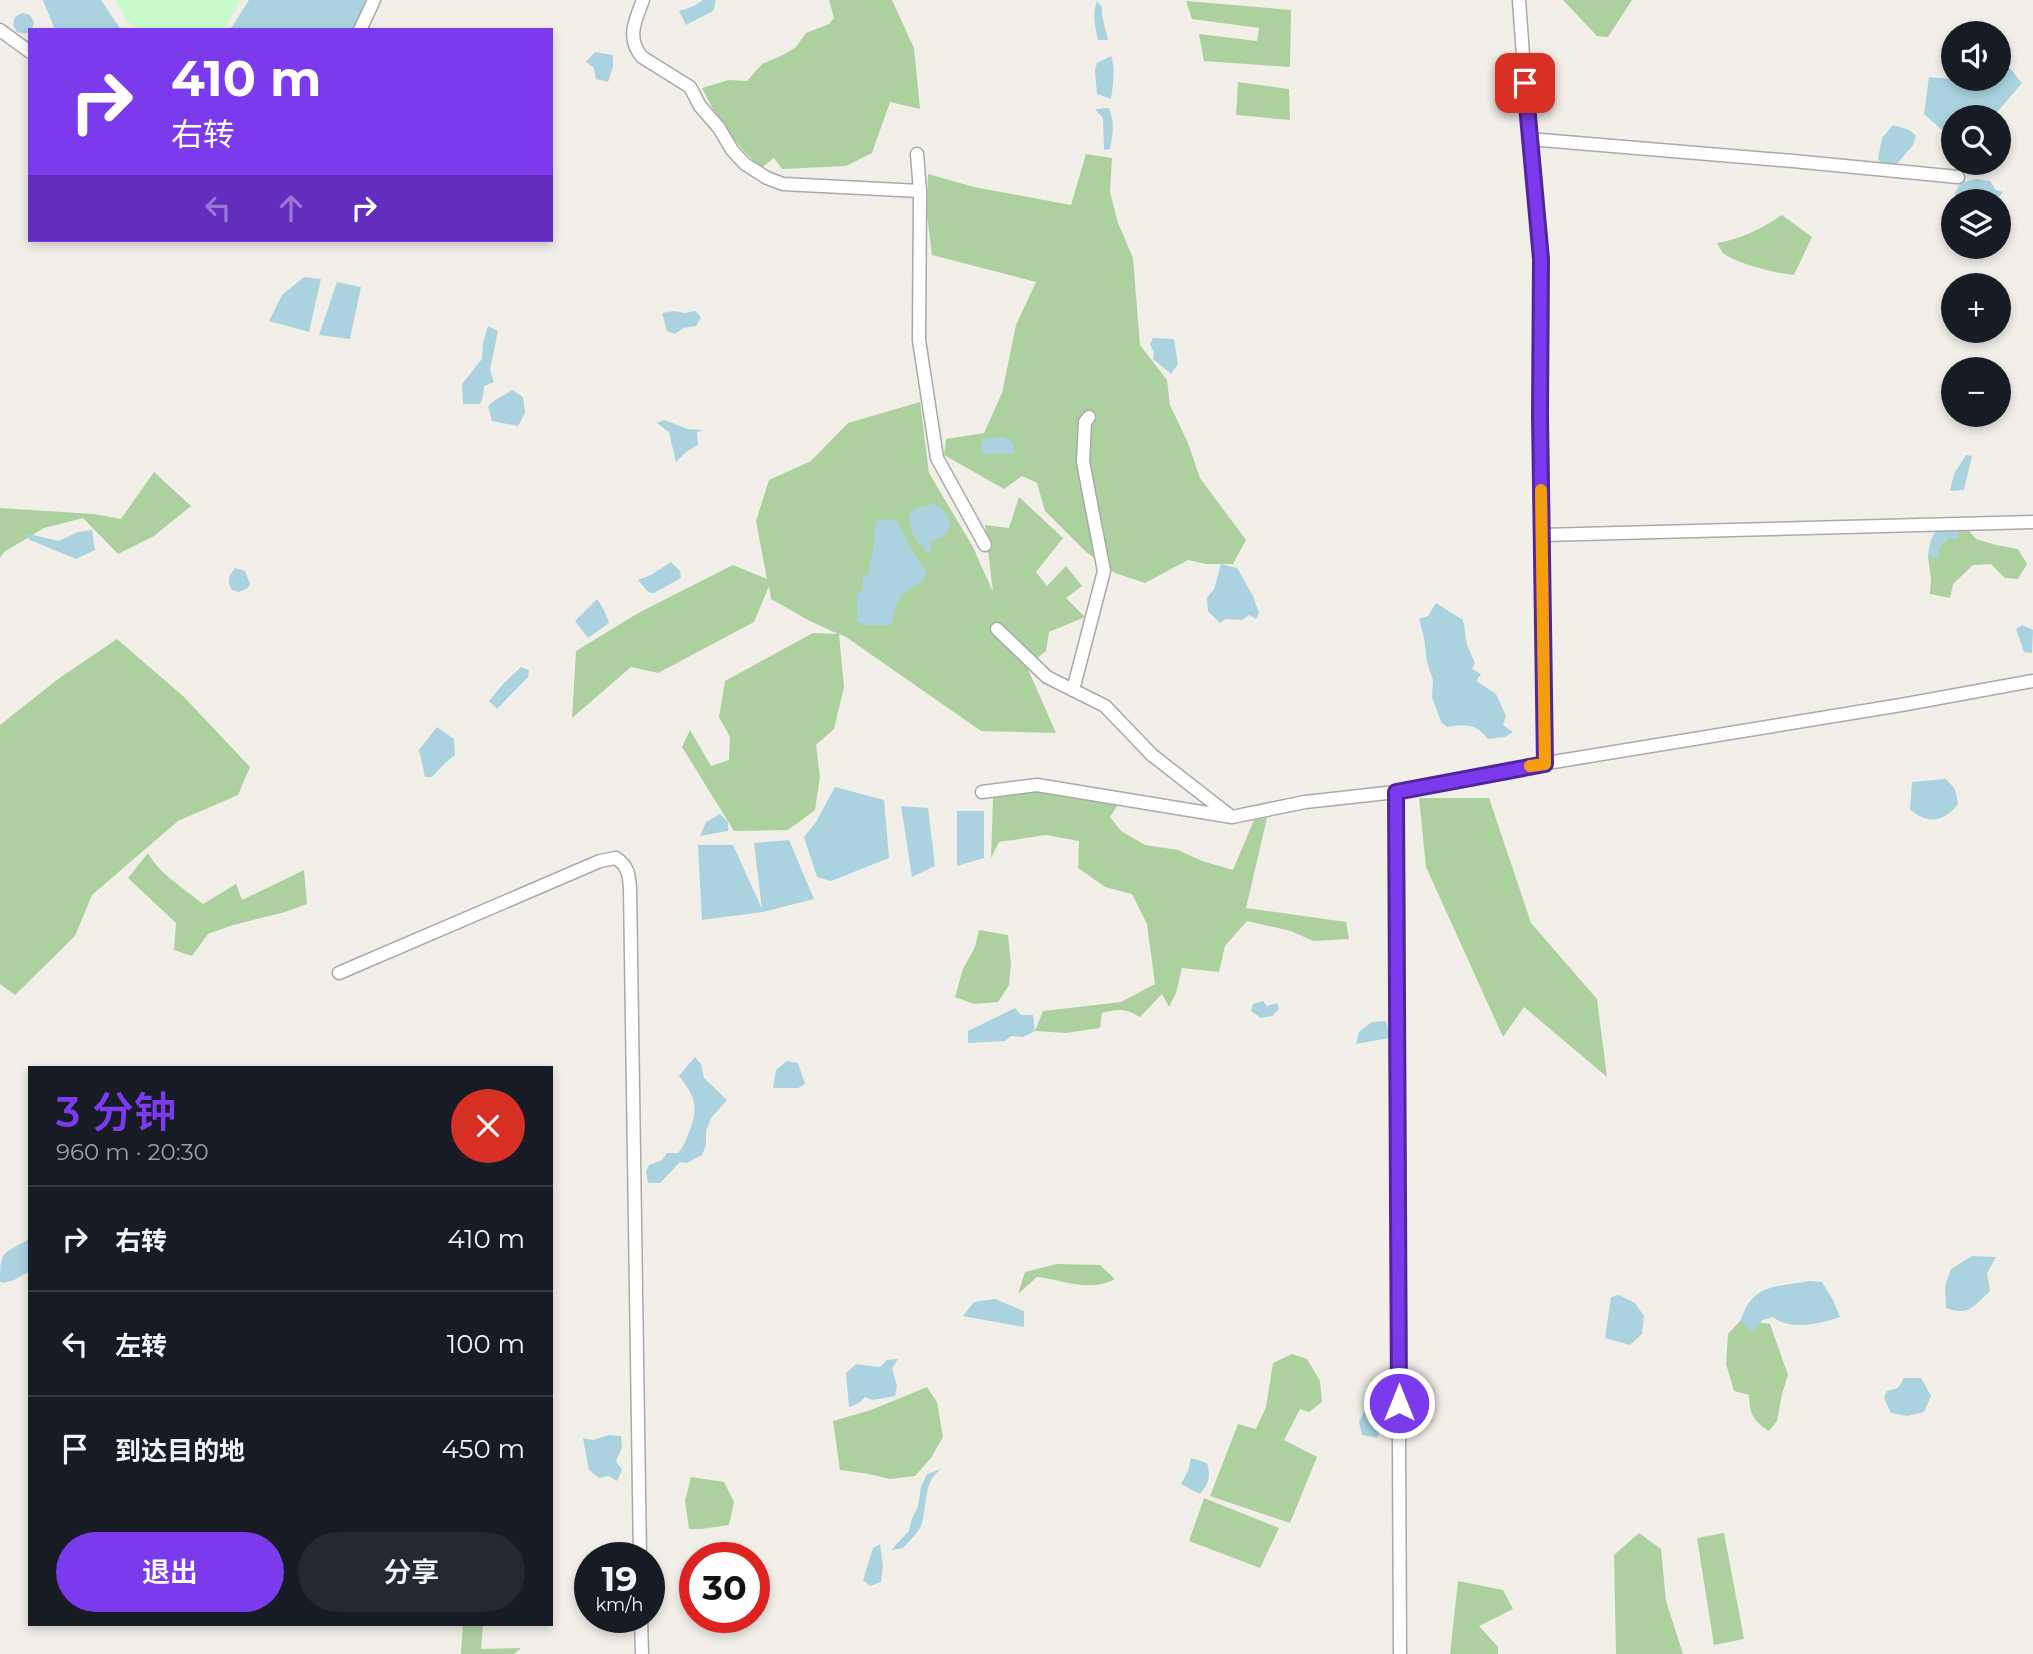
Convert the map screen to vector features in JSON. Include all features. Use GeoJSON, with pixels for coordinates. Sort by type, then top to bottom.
{"type":"FeatureCollection","features":[{"type":"Feature","properties":{"kind":"street"},"geometry":{"type":"LineString","coordinates":[[361,28],[374,0]]}},
{"type":"Feature","properties":{"kind":"street"},"geometry":{"type":"LineString","coordinates":[[643,0],[632,29],[636,50],[642,57],[690,87],[700,106],[745,164],[767,178],[783,184],[920,191]]}},
{"type":"Feature","properties":{"kind":"street"},"geometry":{"type":"LineString","coordinates":[[1519,0],[1541,259],[1545,764]]}},
{"type":"Feature","properties":{"kind":"street"},"geometry":{"type":"LineString","coordinates":[[0,30],[28,51]]}},
{"type":"Feature","properties":{"kind":"street"},"geometry":{"type":"LineString","coordinates":[[1529,139],[1958,177]]}},
{"type":"Feature","properties":{"kind":"street"},"geometry":{"type":"LineString","coordinates":[[917,154],[920,191],[919,340],[937,458],[985,545]]}},
{"type":"Feature","properties":{"kind":"street"},"geometry":{"type":"LineString","coordinates":[[1073,690],[1104,571],[1083,462],[1085,422],[1089,417]]}},
{"type":"Feature","properties":{"kind":"street"},"geometry":{"type":"LineString","coordinates":[[1542,535],[2033,522]]}},
{"type":"Feature","properties":{"kind":"street"},"geometry":{"type":"LineString","coordinates":[[997,629],[1047,677],[1105,706],[1152,755],[1232,817]]}},
{"type":"Feature","properties":{"kind":"street"},"geometry":{"type":"LineString","coordinates":[[982,792],[1037,785],[1232,817],[1305,802],[1396,792],[2033,681]]}},
{"type":"Feature","properties":{"kind":"street"},"geometry":{"type":"LineString","coordinates":[[1396,792],[1401,1654]]}},
{"type":"Feature","properties":{"kind":"street"},"geometry":{"type":"LineString","coordinates":[[338,973],[600,861],[616,858],[625,864],[629,874],[630,902],[640,1542]]}},
{"type":"Feature","properties":{"kind":"street"},"geometry":{"type":"LineString","coordinates":[[641,1633],[642,1654]]}},
{"type":"Feature","properties":{"kind":"green space"},"geometry":{"type":"Polygon","coordinates":[[[115,0],[241,0],[224,28],[136,28],[126,20],[115,0]]]}},
{"type":"Feature","properties":{"kind":"green space"},"geometry":{"type":"Polygon","coordinates":[[[829,0],[892,0],[914,48],[920,109],[890,102],[872,153],[846,166],[782,169],[774,158],[761,168],[727,131],[702,88],[729,80],[747,81],[762,64],[796,47],[806,33],[829,24],[834,18],[829,0]]]}},
{"type":"Feature","properties":{"kind":"green space"},"geometry":{"type":"Polygon","coordinates":[[[1563,0],[1632,0],[1608,37],[1597,36],[1563,0]]]}},
{"type":"Feature","properties":{"kind":"green space"},"geometry":{"type":"Polygon","coordinates":[[[1186,1],[1291,10],[1290,67],[1204,61],[1199,34],[1257,41],[1259,28],[1192,19],[1186,1]]]}},
{"type":"Feature","properties":{"kind":"green space"},"geometry":{"type":"Polygon","coordinates":[[[1238,82],[1289,89],[1290,120],[1236,115],[1238,82]]]}},
{"type":"Feature","properties":{"kind":"green space"},"geometry":{"type":"Polygon","coordinates":[[[1086,154],[1112,158],[1110,192],[1118,223],[1133,258],[1140,345],[1167,380],[1170,405],[1188,443],[1200,478],[1246,540],[1233,564],[1206,564],[1188,560],[1145,583],[1115,573],[1086,552],[1045,511],[1037,483],[1022,476],[1004,489],[944,455],[946,439],[984,433],[1002,393],[1016,325],[1036,282],[932,255],[927,215],[928,174],[974,187],[1071,205],[1086,154]]]}},
{"type":"Feature","properties":{"kind":"green space"},"geometry":{"type":"Polygon","coordinates":[[[1782,215],[1812,237],[1794,275],[1737,261],[1723,253],[1717,243],[1751,233],[1782,215]]]}},
{"type":"Feature","properties":{"kind":"green space"},"geometry":{"type":"Polygon","coordinates":[[[920,402],[929,473],[973,547],[993,592],[985,525],[1009,528],[1019,497],[1063,538],[1036,572],[1047,586],[1066,566],[1082,586],[1066,598],[1085,617],[1049,632],[1046,651],[1035,660],[1017,644],[1056,733],[981,731],[839,634],[844,687],[834,729],[816,745],[820,777],[815,810],[788,830],[734,831],[682,747],[690,730],[711,766],[729,760],[730,737],[719,717],[725,681],[813,633],[838,634],[771,599],[769,586],[754,622],[658,673],[631,667],[572,718],[576,651],[640,612],[733,565],[767,579],[756,521],[769,480],[811,461],[848,423],[920,402]]]}},
{"type":"Feature","properties":{"kind":"green space"},"geometry":{"type":"Polygon","coordinates":[[[154,472],[191,506],[154,536],[118,554],[83,518],[44,528],[4,552],[0,558],[0,508],[94,514],[121,519],[154,472]]]}},
{"type":"Feature","properties":{"kind":"green space"},"geometry":{"type":"Polygon","coordinates":[[[1963,524],[1976,539],[2018,549],[2027,564],[2018,579],[2005,578],[1991,564],[1973,565],[1953,584],[1950,598],[1930,594],[1928,557],[1963,524]]]}},
{"type":"Feature","properties":{"kind":"green space"},"geometry":{"type":"Polygon","coordinates":[[[117,639],[184,697],[250,767],[238,795],[178,821],[92,895],[75,936],[15,995],[0,984],[0,725],[58,679],[117,639]]]}},
{"type":"Feature","properties":{"kind":"green space"},"geometry":{"type":"Polygon","coordinates":[[[1046,787],[1119,803],[1110,817],[1121,831],[1145,845],[1178,850],[1202,861],[1233,870],[1254,820],[1267,818],[1246,908],[1346,922],[1349,939],[1313,941],[1291,931],[1247,921],[1225,946],[1219,972],[1182,968],[1176,993],[1169,1007],[1162,994],[1140,1017],[1121,1010],[1113,1011],[1102,1013],[1100,1028],[1066,1033],[1035,1031],[1043,1011],[1121,1002],[1155,984],[1147,924],[1132,894],[1105,887],[1078,868],[1079,841],[1046,835],[999,842],[991,858],[993,798],[1046,787]]]}},
{"type":"Feature","properties":{"kind":"green space"},"geometry":{"type":"Polygon","coordinates":[[[1419,798],[1489,798],[1531,923],[1597,999],[1607,1077],[1524,1007],[1503,1037],[1426,867],[1419,798]]]}},
{"type":"Feature","properties":{"kind":"green space"},"geometry":{"type":"Polygon","coordinates":[[[148,853],[165,874],[203,904],[236,884],[242,900],[304,870],[307,904],[208,934],[192,956],[174,950],[176,923],[128,878],[148,853]]]}},
{"type":"Feature","properties":{"kind":"green space"},"geometry":{"type":"Polygon","coordinates":[[[979,930],[1008,935],[1011,964],[1009,985],[998,1002],[974,1004],[955,997],[979,930]]]}},
{"type":"Feature","properties":{"kind":"green space"},"geometry":{"type":"Polygon","coordinates":[[[1057,1264],[1100,1265],[1115,1279],[1086,1285],[1037,1277],[1018,1294],[1025,1272],[1057,1264]]]}},
{"type":"Feature","properties":{"kind":"green space"},"geometry":{"type":"Polygon","coordinates":[[[1741,1320],[1770,1324],[1788,1375],[1777,1421],[1769,1431],[1753,1416],[1749,1395],[1734,1391],[1726,1364],[1728,1334],[1741,1320]]]}},
{"type":"Feature","properties":{"kind":"green space"},"geometry":{"type":"Polygon","coordinates":[[[1292,1354],[1307,1359],[1320,1381],[1322,1402],[1309,1412],[1300,1409],[1284,1440],[1317,1457],[1290,1523],[1210,1496],[1238,1424],[1256,1429],[1266,1407],[1273,1363],[1292,1354]]]}},
{"type":"Feature","properties":{"kind":"green space"},"geometry":{"type":"Polygon","coordinates":[[[927,1387],[937,1402],[943,1437],[931,1458],[915,1476],[890,1479],[840,1470],[833,1421],[871,1410],[927,1387]]]}},
{"type":"Feature","properties":{"kind":"green space"},"geometry":{"type":"Polygon","coordinates":[[[691,1477],[724,1482],[734,1502],[729,1525],[689,1529],[685,1501],[691,1477]]]}},
{"type":"Feature","properties":{"kind":"green space"},"geometry":{"type":"Polygon","coordinates":[[[1204,1498],[1279,1528],[1260,1568],[1189,1541],[1204,1498]]]}},
{"type":"Feature","properties":{"kind":"green space"},"geometry":{"type":"Polygon","coordinates":[[[1639,1533],[1661,1549],[1666,1601],[1683,1654],[1616,1654],[1614,1555],[1639,1533]]]}},
{"type":"Feature","properties":{"kind":"green space"},"geometry":{"type":"Polygon","coordinates":[[[1724,1533],[1744,1639],[1714,1645],[1697,1538],[1724,1533]]]}},
{"type":"Feature","properties":{"kind":"green space"},"geometry":{"type":"Polygon","coordinates":[[[1458,1581],[1503,1590],[1513,1609],[1479,1626],[1498,1647],[1498,1654],[1450,1654],[1458,1581]]]}},
{"type":"Feature","properties":{"kind":"green space"},"geometry":{"type":"Polygon","coordinates":[[[463,1626],[483,1626],[481,1649],[521,1648],[514,1654],[461,1654],[463,1626]]]}},
{"type":"Feature","properties":{"kind":"water"},"geometry":{"type":"Polygon","coordinates":[[[43,0],[101,0],[120,28],[54,28],[43,0]]]}},
{"type":"Feature","properties":{"kind":"water"},"geometry":{"type":"Polygon","coordinates":[[[249,0],[365,0],[357,28],[231,28],[249,0]]]}},
{"type":"Feature","properties":{"kind":"water"},"geometry":{"type":"Polygon","coordinates":[[[703,0],[716,0],[713,11],[686,25],[679,11],[703,0]]]}},
{"type":"Feature","properties":{"kind":"water"},"geometry":{"type":"Polygon","coordinates":[[[1097,1],[1102,7],[1108,40],[1098,40],[1094,15],[1097,1]]]}},
{"type":"Feature","properties":{"kind":"water"},"geometry":{"type":"Polygon","coordinates":[[[22,13],[30,15],[34,22],[32,28],[28,28],[25,34],[17,32],[13,25],[15,17],[22,13]]]}},
{"type":"Feature","properties":{"kind":"water"},"geometry":{"type":"Polygon","coordinates":[[[595,52],[613,55],[613,67],[608,82],[596,79],[594,68],[586,62],[595,52]]]}},
{"type":"Feature","properties":{"kind":"water"},"geometry":{"type":"Polygon","coordinates":[[[1111,56],[1114,72],[1111,99],[1097,94],[1095,71],[1097,63],[1111,56]]]}},
{"type":"Feature","properties":{"kind":"water"},"geometry":{"type":"Polygon","coordinates":[[[2011,70],[2022,83],[2003,105],[1941,105],[1941,129],[1924,114],[1929,77],[1941,78],[1941,91],[2011,91],[2011,70]]]}},
{"type":"Feature","properties":{"kind":"water"},"geometry":{"type":"Polygon","coordinates":[[[1109,108],[1113,133],[1110,149],[1104,150],[1103,118],[1095,109],[1109,108]]]}},
{"type":"Feature","properties":{"kind":"water"},"geometry":{"type":"Polygon","coordinates":[[[1893,125],[1916,135],[1913,145],[1896,165],[1883,166],[1878,159],[1882,138],[1893,125]]]}},
{"type":"Feature","properties":{"kind":"water"},"geometry":{"type":"Polygon","coordinates":[[[1976,179],[1990,181],[1995,189],[1957,189],[1960,183],[1976,179]]]}},
{"type":"Feature","properties":{"kind":"water"},"geometry":{"type":"Polygon","coordinates":[[[304,277],[321,279],[309,332],[269,321],[282,295],[304,277]]]}},
{"type":"Feature","properties":{"kind":"water"},"geometry":{"type":"Polygon","coordinates":[[[337,282],[361,287],[350,339],[319,335],[337,282]]]}},
{"type":"Feature","properties":{"kind":"water"},"geometry":{"type":"Polygon","coordinates":[[[696,311],[701,318],[696,326],[683,328],[675,334],[667,331],[662,313],[696,311]]]}},
{"type":"Feature","properties":{"kind":"water"},"geometry":{"type":"Polygon","coordinates":[[[488,326],[498,331],[490,370],[494,382],[484,386],[480,404],[463,404],[462,384],[482,359],[488,326]]]}},
{"type":"Feature","properties":{"kind":"water"},"geometry":{"type":"Polygon","coordinates":[[[1153,338],[1174,339],[1178,364],[1171,374],[1153,359],[1154,353],[1150,344],[1153,338]]]}},
{"type":"Feature","properties":{"kind":"water"},"geometry":{"type":"Polygon","coordinates":[[[512,390],[523,397],[525,413],[518,426],[492,421],[488,406],[512,390]]]}},
{"type":"Feature","properties":{"kind":"water"},"geometry":{"type":"Polygon","coordinates":[[[664,420],[688,429],[704,430],[697,432],[698,445],[676,462],[669,432],[657,423],[664,420]]]}},
{"type":"Feature","properties":{"kind":"water"},"geometry":{"type":"Polygon","coordinates":[[[1003,437],[1014,443],[1014,454],[981,453],[982,439],[1003,437]]]}},
{"type":"Feature","properties":{"kind":"water"},"geometry":{"type":"Polygon","coordinates":[[[1966,455],[1972,456],[1964,490],[1950,491],[1954,474],[1966,455]]]}},
{"type":"Feature","properties":{"kind":"water"},"geometry":{"type":"Polygon","coordinates":[[[932,504],[940,506],[948,517],[950,528],[944,535],[929,543],[933,551],[926,552],[913,535],[909,514],[917,508],[932,504]]]}},
{"type":"Feature","properties":{"kind":"water"},"geometry":{"type":"Polygon","coordinates":[[[878,519],[897,521],[927,573],[920,582],[902,595],[891,625],[867,625],[857,622],[856,594],[863,590],[863,576],[869,574],[874,530],[878,519]]]}},
{"type":"Feature","properties":{"kind":"water"},"geometry":{"type":"Polygon","coordinates":[[[1947,524],[1958,531],[1958,539],[1946,539],[1939,548],[1939,557],[1928,557],[1932,537],[1947,524]]]}},
{"type":"Feature","properties":{"kind":"water"},"geometry":{"type":"Polygon","coordinates":[[[92,530],[95,550],[76,559],[30,540],[24,533],[59,541],[78,532],[92,530]]]}},
{"type":"Feature","properties":{"kind":"water"},"geometry":{"type":"Polygon","coordinates":[[[671,562],[680,571],[681,578],[654,593],[648,592],[638,580],[671,562]]]}},
{"type":"Feature","properties":{"kind":"water"},"geometry":{"type":"Polygon","coordinates":[[[1221,564],[1237,568],[1253,596],[1259,613],[1256,619],[1249,615],[1242,620],[1226,619],[1220,623],[1208,611],[1207,598],[1214,589],[1221,564]]]}},
{"type":"Feature","properties":{"kind":"water"},"geometry":{"type":"Polygon","coordinates":[[[235,568],[245,571],[250,584],[239,592],[232,590],[229,584],[235,568]]]}},
{"type":"Feature","properties":{"kind":"water"},"geometry":{"type":"Polygon","coordinates":[[[597,599],[609,623],[588,638],[575,621],[597,599]]]}},
{"type":"Feature","properties":{"kind":"water"},"geometry":{"type":"Polygon","coordinates":[[[1436,603],[1463,620],[1467,645],[1475,663],[1472,669],[1481,674],[1476,681],[1496,694],[1506,716],[1503,725],[1513,732],[1505,737],[1488,739],[1474,727],[1447,727],[1441,722],[1432,697],[1433,680],[1419,619],[1428,616],[1436,603]]]}},
{"type":"Feature","properties":{"kind":"water"},"geometry":{"type":"Polygon","coordinates":[[[2022,625],[2033,630],[2032,653],[2024,652],[2016,629],[2022,625]]]}},
{"type":"Feature","properties":{"kind":"water"},"geometry":{"type":"Polygon","coordinates":[[[521,667],[529,670],[528,677],[497,709],[489,701],[521,667]]]}},
{"type":"Feature","properties":{"kind":"water"},"geometry":{"type":"Polygon","coordinates":[[[437,727],[454,739],[455,755],[432,777],[425,777],[419,750],[437,727]]]}},
{"type":"Feature","properties":{"kind":"water"},"geometry":{"type":"Polygon","coordinates":[[[1946,779],[1955,789],[1958,804],[1947,815],[1929,819],[1910,809],[1912,782],[1946,779]]]}},
{"type":"Feature","properties":{"kind":"water"},"geometry":{"type":"Polygon","coordinates":[[[835,787],[884,800],[889,858],[831,881],[817,877],[804,837],[816,822],[835,787]]]}},
{"type":"Feature","properties":{"kind":"water"},"geometry":{"type":"Polygon","coordinates":[[[901,806],[928,808],[935,866],[912,877],[901,806]]]}},
{"type":"Feature","properties":{"kind":"water"},"geometry":{"type":"Polygon","coordinates":[[[957,811],[984,811],[984,858],[957,866],[957,811]]]}},
{"type":"Feature","properties":{"kind":"water"},"geometry":{"type":"Polygon","coordinates":[[[720,814],[728,822],[728,831],[700,836],[706,822],[720,814]]]}},
{"type":"Feature","properties":{"kind":"water"},"geometry":{"type":"Polygon","coordinates":[[[789,840],[814,899],[763,912],[702,920],[698,845],[733,845],[762,909],[754,843],[789,840]]]}},
{"type":"Feature","properties":{"kind":"water"},"geometry":{"type":"Polygon","coordinates":[[[1263,1001],[1267,1006],[1277,1003],[1279,1009],[1272,1016],[1261,1018],[1251,1011],[1253,1004],[1263,1001]]]}},
{"type":"Feature","properties":{"kind":"water"},"geometry":{"type":"Polygon","coordinates":[[[1015,1008],[1021,1015],[1033,1015],[1035,1031],[1023,1037],[1011,1036],[1005,1041],[968,1043],[968,1031],[1015,1008]]]}},
{"type":"Feature","properties":{"kind":"water"},"geometry":{"type":"Polygon","coordinates":[[[1386,1021],[1390,1038],[1356,1044],[1359,1032],[1372,1022],[1386,1021]]]}},
{"type":"Feature","properties":{"kind":"water"},"geometry":{"type":"Polygon","coordinates":[[[695,1057],[701,1064],[704,1078],[727,1100],[711,1118],[702,1155],[687,1163],[680,1162],[660,1183],[648,1183],[646,1172],[649,1165],[662,1160],[667,1153],[678,1153],[691,1127],[693,1100],[679,1076],[695,1057]]]}},
{"type":"Feature","properties":{"kind":"water"},"geometry":{"type":"Polygon","coordinates":[[[787,1061],[798,1063],[805,1084],[798,1088],[773,1088],[776,1070],[787,1061]]]}},
{"type":"Feature","properties":{"kind":"water"},"geometry":{"type":"Polygon","coordinates":[[[28,1239],[28,1272],[2,1283],[1,1263],[9,1250],[28,1239]]]}},
{"type":"Feature","properties":{"kind":"water"},"geometry":{"type":"Polygon","coordinates":[[[1972,1256],[1996,1257],[1987,1273],[1990,1291],[1966,1310],[1946,1308],[1945,1286],[1951,1269],[1972,1256]]]}},
{"type":"Feature","properties":{"kind":"water"},"geometry":{"type":"Polygon","coordinates":[[[1809,1281],[1822,1282],[1840,1317],[1814,1324],[1796,1325],[1773,1317],[1763,1320],[1752,1332],[1741,1320],[1746,1308],[1759,1293],[1776,1286],[1809,1281]]]}},
{"type":"Feature","properties":{"kind":"water"},"geometry":{"type":"Polygon","coordinates":[[[1619,1295],[1635,1303],[1644,1316],[1642,1334],[1630,1345],[1605,1338],[1611,1297],[1619,1295]]]}},
{"type":"Feature","properties":{"kind":"water"},"geometry":{"type":"Polygon","coordinates":[[[995,1299],[1024,1311],[1024,1327],[963,1316],[974,1302],[995,1299]]]}},
{"type":"Feature","properties":{"kind":"water"},"geometry":{"type":"Polygon","coordinates":[[[898,1359],[892,1368],[897,1386],[895,1396],[873,1400],[865,1397],[849,1407],[846,1373],[856,1364],[880,1367],[887,1360],[898,1359]]]}},
{"type":"Feature","properties":{"kind":"water"},"geometry":{"type":"Polygon","coordinates":[[[1904,1378],[1921,1378],[1931,1396],[1924,1412],[1907,1416],[1891,1413],[1884,1398],[1887,1391],[1898,1388],[1904,1378]]]}},
{"type":"Feature","properties":{"kind":"water"},"geometry":{"type":"Polygon","coordinates":[[[1378,1406],[1382,1422],[1377,1438],[1362,1435],[1359,1422],[1366,1408],[1378,1406]]]}},
{"type":"Feature","properties":{"kind":"water"},"geometry":{"type":"Polygon","coordinates":[[[609,1435],[621,1436],[622,1448],[616,1461],[622,1470],[617,1481],[609,1476],[599,1478],[589,1470],[583,1438],[593,1440],[609,1435]]]}},
{"type":"Feature","properties":{"kind":"water"},"geometry":{"type":"Polygon","coordinates":[[[1191,1458],[1207,1463],[1208,1480],[1200,1494],[1181,1484],[1191,1458]]]}},
{"type":"Feature","properties":{"kind":"water"},"geometry":{"type":"Polygon","coordinates":[[[941,1469],[928,1488],[921,1526],[903,1548],[891,1550],[909,1531],[927,1474],[941,1469]]]}},
{"type":"Feature","properties":{"kind":"water"},"geometry":{"type":"Polygon","coordinates":[[[880,1544],[883,1566],[881,1582],[870,1586],[863,1580],[873,1548],[880,1544]]]}},
{"type":"Feature","properties":{"kind":"slow traffic"},"geometry":{"type":"LineString","coordinates":[[1530,766],[1545,764],[1541,490]]}},
{"type":"Feature","properties":{"kind":"route"},"geometry":{"type":"LineString","coordinates":[[1399,1403],[1396,792],[1545,764],[1540,415],[1541,259],[1525,83]]}}]}
